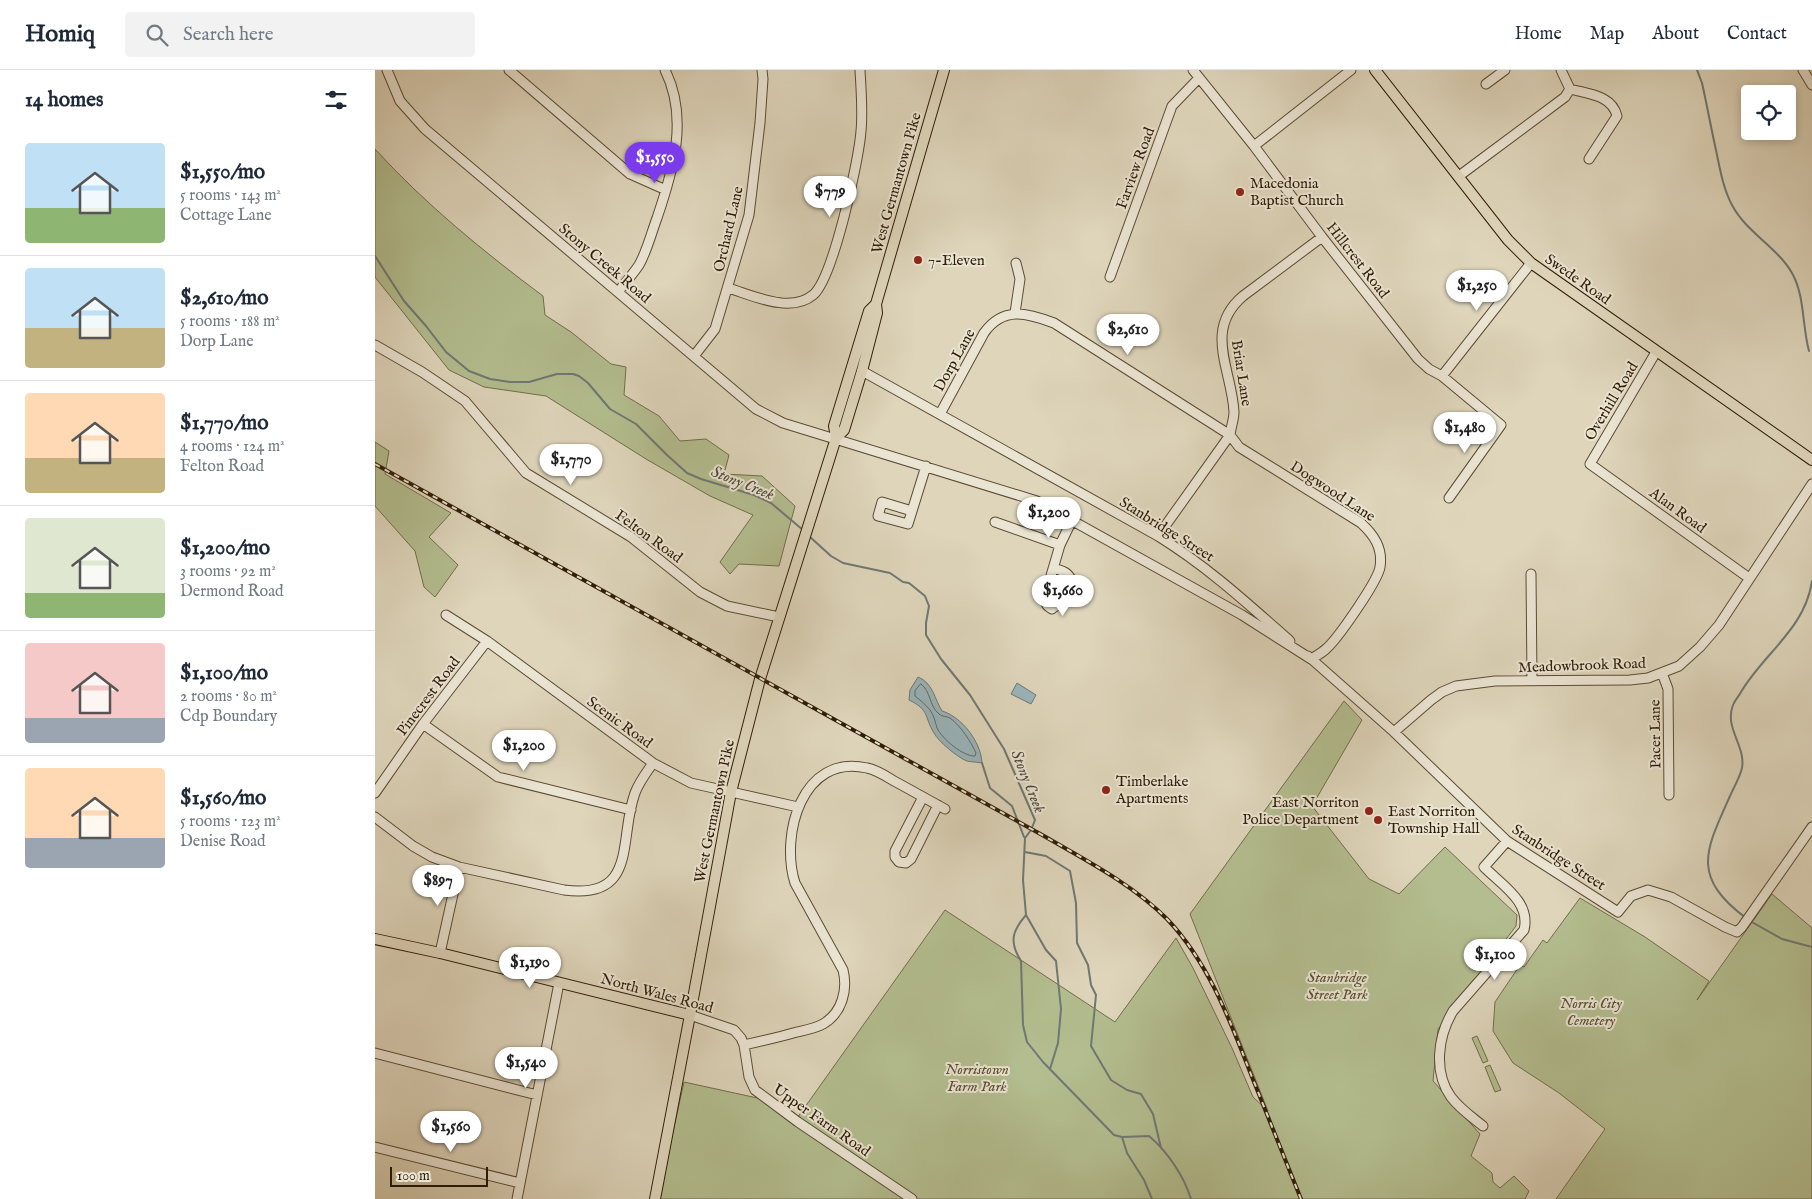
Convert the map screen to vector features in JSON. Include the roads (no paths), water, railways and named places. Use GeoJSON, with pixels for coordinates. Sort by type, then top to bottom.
{"type":"FeatureCollection","features":[{"type":"Feature","properties":{"kind":"main road","name":"West Germantown Pike"},"geometry":{"type":"LineString","coordinates":[[836,438],[844,430],[862,371],[877,313],[876,304],[944,70]]}},
{"type":"Feature","properties":{"kind":"main road","name":"Swede Road"},"geometry":{"type":"LineString","coordinates":[[1375,70],[1508,240],[1531,264],[1812,460]]}},
{"type":"Feature","properties":{"kind":"main road","name":"West Germantown Pike"},"geometry":{"type":"LineString","coordinates":[[655,1199],[691,1015],[731,792],[760,678],[836,438],[834,426],[869,311],[876,304]]}},
{"type":"Feature","properties":{"kind":"main road","name":"North Wales Road"},"geometry":{"type":"LineString","coordinates":[[375,939],[441,953],[559,984],[691,1015]]}},
{"type":"Feature","properties":{"kind":"street","name":"Stony Creek Road"},"geometry":{"type":"LineString","coordinates":[[387,70],[400,101],[425,129],[757,409],[783,423],[836,438]]}},
{"type":"Feature","properties":{"kind":"street"},"geometry":{"type":"LineString","coordinates":[[509,70],[630,174],[666,190]]}},
{"type":"Feature","properties":{"kind":"street"},"geometry":{"type":"LineString","coordinates":[[617,292],[642,258],[666,190],[677,140],[678,119],[671,82],[665,70]]}},
{"type":"Feature","properties":{"kind":"street","name":"Orchard Lane"},"geometry":{"type":"LineString","coordinates":[[694,356],[715,329],[749,215],[760,123],[762,70]]}},
{"type":"Feature","properties":{"kind":"street"},"geometry":{"type":"LineString","coordinates":[[728,288],[781,303],[793,302],[813,295],[825,278],[858,161],[861,122],[860,70]]}},
{"type":"Feature","properties":{"kind":"street","name":"Hillcrest Road"},"geometry":{"type":"LineString","coordinates":[[1193,70],[1418,359],[1429,369],[1442,376],[1501,425],[1449,498]]}},
{"type":"Feature","properties":{"kind":"street"},"geometry":{"type":"LineString","coordinates":[[1254,146],[1351,70]]}},
{"type":"Feature","properties":{"kind":"street"},"geometry":{"type":"LineString","coordinates":[[1561,70],[1570,89]]}},
{"type":"Feature","properties":{"kind":"street"},"geometry":{"type":"LineString","coordinates":[[1803,70],[1812,85]]}},
{"type":"Feature","properties":{"kind":"street"},"geometry":{"type":"LineString","coordinates":[[1486,84],[1503,71]]}},
{"type":"Feature","properties":{"kind":"street","name":"Farview Road"},"geometry":{"type":"LineString","coordinates":[[1110,277],[1172,106],[1199,78]]}},
{"type":"Feature","properties":{"kind":"street"},"geometry":{"type":"LineString","coordinates":[[1459,176],[1565,97],[1570,89]]}},
{"type":"Feature","properties":{"kind":"street"},"geometry":{"type":"LineString","coordinates":[[1570,89],[1601,97],[1612,103],[1615,108],[1617,116],[1589,159]]}},
{"type":"Feature","properties":{"kind":"street","name":"Briar Lane"},"geometry":{"type":"LineString","coordinates":[[1158,536],[1230,434],[1234,415],[1233,400],[1225,366],[1222,340],[1223,324],[1228,313],[1239,300],[1322,237]]}},
{"type":"Feature","properties":{"kind":"street"},"geometry":{"type":"LineString","coordinates":[[1016,263],[1019,279],[1015,313],[1026,313],[1054,323],[1230,434]]}},
{"type":"Feature","properties":{"kind":"street"},"geometry":{"type":"LineString","coordinates":[[1442,376],[1531,264]]}},
{"type":"Feature","properties":{"kind":"street","name":"Dorp Lane"},"geometry":{"type":"LineString","coordinates":[[940,414],[983,333],[991,323],[1015,313]]}},
{"type":"Feature","properties":{"kind":"street","name":"Felton Road"},"geometry":{"type":"LineString","coordinates":[[375,345],[422,372],[465,401],[526,473],[631,536],[700,592],[727,606],[779,617]]}},
{"type":"Feature","properties":{"kind":"street","name":"Overhill Road"},"geometry":{"type":"LineString","coordinates":[[1590,464],[1656,352]]}},
{"type":"Feature","properties":{"kind":"street","name":"Stanbridge Street"},"geometry":{"type":"LineString","coordinates":[[862,371],[1187,554],[1216,575],[1394,732],[1507,841],[1618,912],[1631,896],[1648,890],[1671,897],[1725,928],[1737,932],[1812,827]]}},
{"type":"Feature","properties":{"kind":"street","name":"Dogwood Lane"},"geometry":{"type":"LineString","coordinates":[[1230,434],[1239,447],[1361,523],[1373,534],[1379,546],[1380,568],[1376,579],[1340,633],[1327,648],[1311,660]]}},
{"type":"Feature","properties":{"kind":"street","name":"Stanbridge Street"},"geometry":{"type":"LineString","coordinates":[[836,438],[1037,501],[1242,616],[1311,660]]}},
{"type":"Feature","properties":{"kind":"street","name":"Alan Road"},"geometry":{"type":"LineString","coordinates":[[1590,464],[1749,578]]}},
{"type":"Feature","properties":{"kind":"street"},"geometry":{"type":"LineString","coordinates":[[912,510],[926,466]]}},
{"type":"Feature","properties":{"kind":"street","name":"Meadowbrook Road"},"geometry":{"type":"LineString","coordinates":[[1394,732],[1431,700],[1442,692],[1456,686],[1495,680],[1630,680],[1648,678],[1679,666],[1700,647],[1719,625],[1812,484]]}},
{"type":"Feature","properties":{"kind":"street"},"geometry":{"type":"LineString","coordinates":[[1054,568],[1060,544],[1072,520]]}},
{"type":"Feature","properties":{"kind":"street"},"geometry":{"type":"LineString","coordinates":[[995,522],[1060,544]]}},
{"type":"Feature","properties":{"kind":"street"},"geometry":{"type":"LineString","coordinates":[[1531,574],[1532,680]]}},
{"type":"Feature","properties":{"kind":"street","name":"Scenic Road"},"geometry":{"type":"LineString","coordinates":[[446,615],[487,641],[653,764],[691,783],[798,807]]}},
{"type":"Feature","properties":{"kind":"street","name":"Pinecrest Road"},"geometry":{"type":"LineString","coordinates":[[375,792],[423,724],[487,641]]}},
{"type":"Feature","properties":{"kind":"street","name":"Pacer Lane"},"geometry":{"type":"LineString","coordinates":[[1661,673],[1668,689],[1669,795]]}},
{"type":"Feature","properties":{"kind":"street"},"geometry":{"type":"LineString","coordinates":[[423,724],[498,777],[631,810]]}},
{"type":"Feature","properties":{"kind":"street"},"geometry":{"type":"LineString","coordinates":[[375,817],[413,846],[432,857],[459,867],[564,890],[580,892],[596,890],[608,883],[617,873],[623,862],[635,793],[642,777],[653,764]]}},
{"type":"Feature","properties":{"kind":"street"},"geometry":{"type":"LineString","coordinates":[[744,1046],[823,1024],[834,1014],[842,1001],[845,978],[843,970],[793,877],[790,852],[798,807],[809,787],[821,777],[842,767],[859,767],[874,770],[942,807],[911,859],[906,863],[899,862],[895,857],[895,851],[923,797]]}},
{"type":"Feature","properties":{"kind":"street"},"geometry":{"type":"LineString","coordinates":[[1483,1126],[1450,1096],[1442,1079],[1439,1052],[1445,1025],[1453,1011],[1524,930],[1525,913],[1521,903],[1485,867],[1507,841]]}},
{"type":"Feature","properties":{"kind":"street"},"geometry":{"type":"LineString","coordinates":[[441,953],[459,867]]}},
{"type":"Feature","properties":{"kind":"street"},"geometry":{"type":"LineString","coordinates":[[517,1199],[559,984]]}},
{"type":"Feature","properties":{"kind":"street","name":"North Wales Road"},"geometry":{"type":"LineString","coordinates":[[691,1015],[734,1030],[741,1038],[744,1046]]}},
{"type":"Feature","properties":{"kind":"street","name":"Upper Farm Road"},"geometry":{"type":"LineString","coordinates":[[744,1046],[749,1077],[755,1090],[798,1122],[912,1199]]}},
{"type":"Feature","properties":{"kind":"street"},"geometry":{"type":"LineString","coordinates":[[375,1053],[537,1095]]}},
{"type":"Feature","properties":{"kind":"street"},"geometry":{"type":"LineString","coordinates":[[375,1147],[520,1183]]}},
{"type":"Feature","properties":{"kind":"water"},"geometry":{"type":"Polygon","coordinates":[[[918,677],[930,687],[942,711],[957,719],[969,731],[978,747],[982,763],[967,761],[949,749],[936,736],[924,711],[909,700],[910,690],[918,677]]]}},
{"type":"Feature","properties":{"kind":"water"},"geometry":{"type":"Polygon","coordinates":[[[1017,683],[1036,695],[1031,704],[1011,694],[1017,683]]]}},
{"type":"Feature","properties":{"kind":"waterway"},"geometry":{"type":"LineString","coordinates":[[1697,70],[1702,83],[1720,171],[1729,199],[1738,215],[1778,255],[1792,273],[1799,291],[1809,351]]}},
{"type":"Feature","properties":{"kind":"waterway","name":"Stony Creek"},"geometry":{"type":"LineString","coordinates":[[375,256],[404,301],[446,352],[469,371],[490,379],[510,382],[529,382],[557,374],[579,376],[588,383],[610,409],[636,424],[687,473],[754,495],[771,503],[803,530]]}},
{"type":"Feature","properties":{"kind":"waterway","name":"Stony Creek"},"geometry":{"type":"LineString","coordinates":[[810,537],[831,556],[843,563],[890,573],[903,582],[909,583],[925,596],[929,606],[926,635],[941,659],[970,695],[1004,749],[1035,820],[1025,838],[1023,880],[1026,915],[1018,926],[1014,937],[1015,948],[1021,961],[1023,1025],[1027,1042],[1043,1062],[1114,1135],[1122,1137],[1149,1136],[1156,1142],[1179,1173],[1191,1199]]}},
{"type":"Feature","properties":{"kind":"waterway"},"geometry":{"type":"LineString","coordinates":[[1746,918],[1728,903],[1717,889],[1710,875],[1708,861],[1710,847],[1721,815],[1742,768],[1741,752],[1733,729],[1731,713],[1734,703],[1750,678],[1793,627],[1808,598],[1812,581]]}},
{"type":"Feature","properties":{"kind":"waterway","name":"Stony Creek"},"geometry":{"type":"LineString","coordinates":[[982,763],[990,788],[1012,806],[1024,837]]}},
{"type":"Feature","properties":{"kind":"waterway","name":"Stony Creek"},"geometry":{"type":"LineString","coordinates":[[1025,852],[1046,856],[1070,871],[1076,903],[1077,943],[1088,965],[1091,985],[1096,995],[1091,1046],[1111,1080],[1127,1090],[1141,1094],[1153,1114],[1161,1148]]}},
{"type":"Feature","properties":{"kind":"waterway","name":"Stony Creek"},"geometry":{"type":"LineString","coordinates":[[1026,915],[1046,950],[1056,961],[1061,1009],[1058,1043],[1050,1069]]}},
{"type":"Feature","properties":{"kind":"waterway"},"geometry":{"type":"LineString","coordinates":[[1750,921],[1782,939],[1812,947]]}},
{"type":"Feature","properties":{"kind":"waterway","name":"Stony Creek"},"geometry":{"type":"LineString","coordinates":[[1122,1137],[1127,1153],[1144,1180],[1152,1199]]}},
{"type":"Feature","properties":{"kind":"railway"},"geometry":{"type":"LineString","coordinates":[[375,464],[1044,836],[1109,874],[1153,906],[1167,919],[1194,953],[1216,991],[1234,1031],[1301,1199]]}},
{"type":"Feature","properties":{"kind":"place","name":"Macedonia Baptist Church"},"geometry":{"type":"Point","coordinates":[1240,192]}},
{"type":"Feature","properties":{"kind":"place","name":"7-Eleven"},"geometry":{"type":"Point","coordinates":[918,260]}},
{"type":"Feature","properties":{"kind":"place","name":"Timberlake Apartments"},"geometry":{"type":"Point","coordinates":[1106,790]}},
{"type":"Feature","properties":{"kind":"place","name":"East Norriton Police Department"},"geometry":{"type":"Point","coordinates":[1369,811]}},
{"type":"Feature","properties":{"kind":"place","name":"East Norriton Township Hall"},"geometry":{"type":"Point","coordinates":[1378,820]}},
{"type":"Feature","properties":{"kind":"park label","name":"Stanbridge Street Park"},"geometry":{"type":"Point","coordinates":[1337,986]}},
{"type":"Feature","properties":{"kind":"park label","name":"Norris City Cemetery"},"geometry":{"type":"Point","coordinates":[1591,1012]}},
{"type":"Feature","properties":{"kind":"park label","name":"Norristown Farm Park"},"geometry":{"type":"Point","coordinates":[977,1078]}}]}
